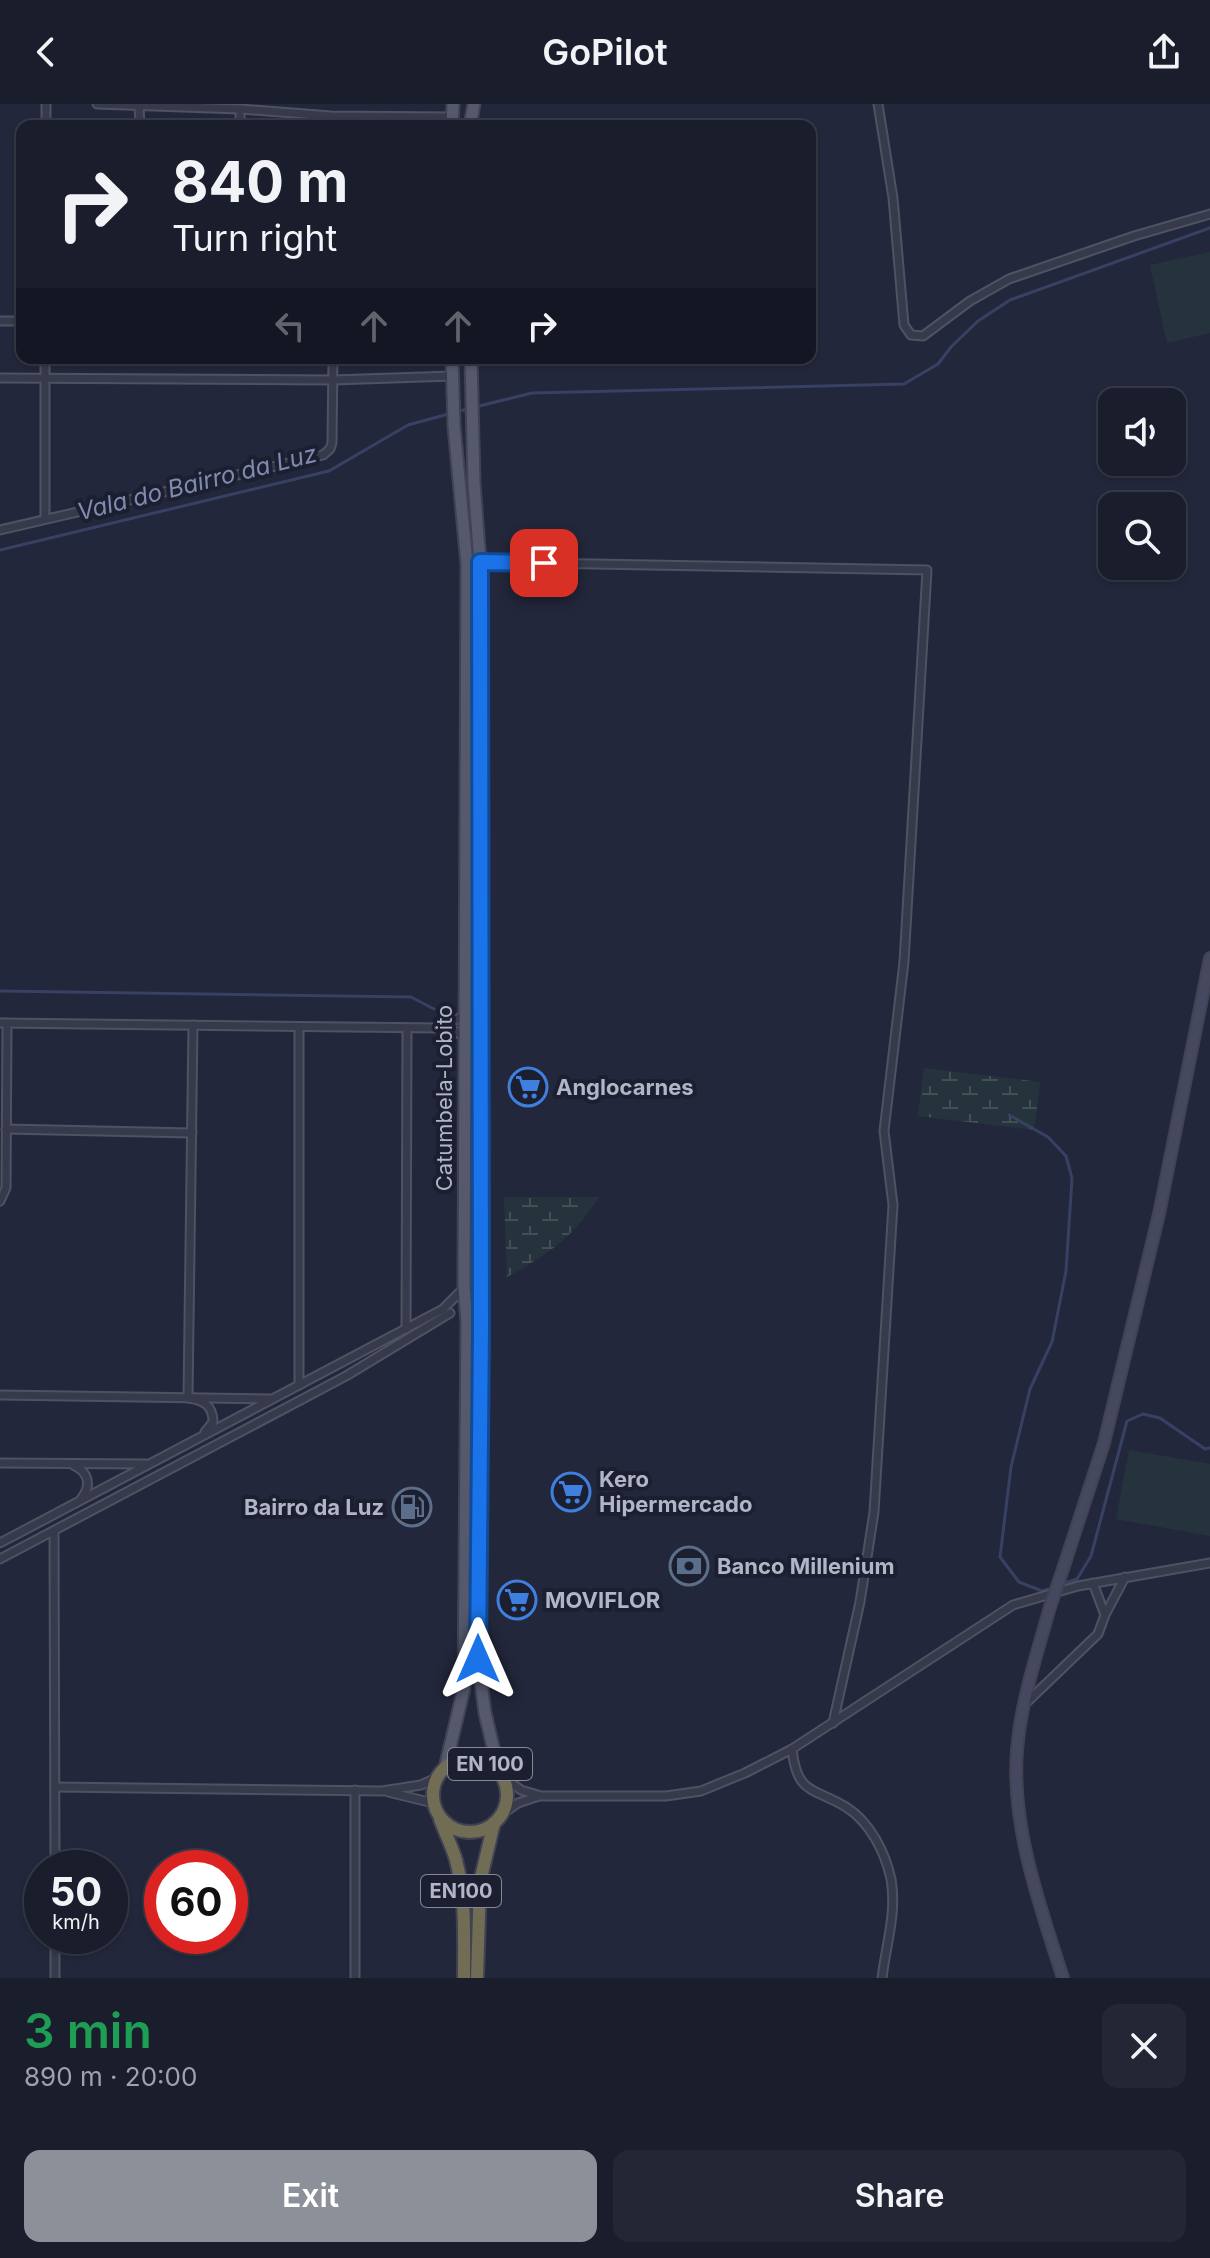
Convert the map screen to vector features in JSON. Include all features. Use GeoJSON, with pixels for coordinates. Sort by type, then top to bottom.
{"type":"FeatureCollection","features":[{"type":"Feature","properties":{"kind":"highway","name":"EN 100"},"geometry":{"type":"LineString","coordinates":[[479,1759],[500,1774],[507,1793],[498,1819],[484,1829],[461,1831],[451,1826],[435,1806],[434,1787],[442,1772],[455,1761],[479,1759]]}},
{"type":"Feature","properties":{"kind":"highway","name":"EN100"},"geometry":{"type":"LineString","coordinates":[[435,1806],[460,1880],[464,1910],[464,1978]]}},
{"type":"Feature","properties":{"kind":"highway","name":"EN100"},"geometry":{"type":"LineString","coordinates":[[477,1978],[480,1882],[498,1819]]}},
{"type":"Feature","properties":{"kind":"main road","name":"Catumbela-Lobito"},"geometry":{"type":"LineString","coordinates":[[442,1772],[464,1688],[466,1317],[463,1016],[467,564],[454,426],[452,364]]}},
{"type":"Feature","properties":{"kind":"main road","name":"Catumbela-Lobito"},"geometry":{"type":"LineString","coordinates":[[471,364],[480,562],[478,1659],[485,1713],[500,1774]]}},
{"type":"Feature","properties":{"kind":"street"},"geometry":{"type":"LineString","coordinates":[[97,104],[412,120]]}},
{"type":"Feature","properties":{"kind":"street"},"geometry":{"type":"LineString","coordinates":[[878,104],[893,198],[904,325],[911,335],[923,336],[970,301],[1009,279],[1134,236],[1210,214]]}},
{"type":"Feature","properties":{"kind":"street"},"geometry":{"type":"LineString","coordinates":[[240,109],[240,120]]}},
{"type":"Feature","properties":{"kind":"street"},"geometry":{"type":"LineString","coordinates":[[45,364],[45,518]]}},
{"type":"Feature","properties":{"kind":"street"},"geometry":{"type":"LineString","coordinates":[[0,530],[323,455],[332,443],[333,364]]}},
{"type":"Feature","properties":{"kind":"street"},"geometry":{"type":"LineString","coordinates":[[0,378],[333,380],[453,376]]}},
{"type":"Feature","properties":{"kind":"street"},"geometry":{"type":"LineString","coordinates":[[480,562],[927,570],[904,962],[884,1131],[893,1205],[874,1512],[860,1602],[833,1723]]}},
{"type":"Feature","properties":{"kind":"street"},"geometry":{"type":"LineString","coordinates":[[1063,1978],[1034,1885],[1019,1811],[1017,1755],[1024,1705],[1050,1607],[1104,1443],[1159,1214],[1210,958]]}},
{"type":"Feature","properties":{"kind":"street"},"geometry":{"type":"LineString","coordinates":[[440,1028],[463,1016]]}},
{"type":"Feature","properties":{"kind":"street"},"geometry":{"type":"LineString","coordinates":[[0,1201],[6,1188],[4,1023],[440,1028],[451,1029],[463,1036]]}},
{"type":"Feature","properties":{"kind":"street"},"geometry":{"type":"LineString","coordinates":[[188,1398],[193,1025]]}},
{"type":"Feature","properties":{"kind":"street"},"geometry":{"type":"LineString","coordinates":[[299,1027],[299,1385]]}},
{"type":"Feature","properties":{"kind":"street"},"geometry":{"type":"LineString","coordinates":[[406,1329],[407,1028]]}},
{"type":"Feature","properties":{"kind":"street"},"geometry":{"type":"LineString","coordinates":[[6,1129],[192,1133]]}},
{"type":"Feature","properties":{"kind":"street"},"geometry":{"type":"LineString","coordinates":[[0,1543],[437,1312],[449,1305],[464,1288]]}},
{"type":"Feature","properties":{"kind":"street"},"geometry":{"type":"LineString","coordinates":[[437,1312],[466,1317]]}},
{"type":"Feature","properties":{"kind":"street"},"geometry":{"type":"LineString","coordinates":[[0,1559],[346,1376],[450,1313]]}},
{"type":"Feature","properties":{"kind":"street"},"geometry":{"type":"LineString","coordinates":[[0,1395],[273,1399]]}},
{"type":"Feature","properties":{"kind":"street"},"geometry":{"type":"LineString","coordinates":[[188,1398],[203,1401],[213,1415],[210,1427],[200,1438]]}},
{"type":"Feature","properties":{"kind":"street"},"geometry":{"type":"LineString","coordinates":[[0,1463],[150,1464]]}},
{"type":"Feature","properties":{"kind":"street"},"geometry":{"type":"LineString","coordinates":[[67,1463],[84,1472],[88,1480],[88,1489],[80,1501]]}},
{"type":"Feature","properties":{"kind":"street"},"geometry":{"type":"LineString","coordinates":[[54,1531],[55,1850]]}},
{"type":"Feature","properties":{"kind":"street"},"geometry":{"type":"LineString","coordinates":[[498,1819],[518,1803],[541,1796],[684,1795],[701,1791],[792,1749],[1013,1605],[1052,1591],[1210,1563]]}},
{"type":"Feature","properties":{"kind":"street"},"geometry":{"type":"LineString","coordinates":[[1024,1705],[1098,1634],[1125,1577]]}},
{"type":"Feature","properties":{"kind":"street"},"geometry":{"type":"LineString","coordinates":[[1093,1583],[1105,1615]]}},
{"type":"Feature","properties":{"kind":"street"},"geometry":{"type":"LineString","coordinates":[[792,1749],[800,1782],[813,1793],[848,1808],[863,1821],[881,1852],[893,1896],[882,1978]]}},
{"type":"Feature","properties":{"kind":"street"},"geometry":{"type":"LineString","coordinates":[[55,1787],[382,1791],[406,1788],[442,1772]]}},
{"type":"Feature","properties":{"kind":"street"},"geometry":{"type":"LineString","coordinates":[[500,1774],[521,1790],[541,1796]]}},
{"type":"Feature","properties":{"kind":"street"},"geometry":{"type":"LineString","coordinates":[[355,1790],[355,1978]]}},
{"type":"Feature","properties":{"kind":"street"},"geometry":{"type":"LineString","coordinates":[[382,1791],[435,1806]]}},
{"type":"Feature","properties":{"kind":"street"},"geometry":{"type":"LineString","coordinates":[[55,1954],[55,1978]]}},
{"type":"Feature","properties":{"kind":"green space"},"geometry":{"type":"Polygon","coordinates":[[[1210,252],[1210,333],[1167,343],[1150,265],[1210,252]]]}},
{"type":"Feature","properties":{"kind":"green space"},"geometry":{"type":"Polygon","coordinates":[[[924,1068],[1040,1082],[1034,1130],[918,1116],[924,1068]]]}},
{"type":"Feature","properties":{"kind":"green space"},"geometry":{"type":"Polygon","coordinates":[[[504,1197],[599,1197],[580,1223],[559,1243],[507,1277],[504,1197]]]}},
{"type":"Feature","properties":{"kind":"green space"},"geometry":{"type":"Polygon","coordinates":[[[1129,1450],[1210,1464],[1210,1536],[1116,1519],[1129,1450]]]}},
{"type":"Feature","properties":{"kind":"waterway","name":"Vala do Bairro da Luz"},"geometry":{"type":"LineString","coordinates":[[475,407],[532,393],[904,384],[938,364],[978,321],[1010,300],[1210,228]]}},
{"type":"Feature","properties":{"kind":"waterway","name":"Vala do Bairro da Luz"},"geometry":{"type":"LineString","coordinates":[[0,550],[329,471],[408,425],[467,409]]}},
{"type":"Feature","properties":{"kind":"waterway"},"geometry":{"type":"LineString","coordinates":[[0,991],[411,997],[434,1009]]}},
{"type":"Feature","properties":{"kind":"waterway"},"geometry":{"type":"LineString","coordinates":[[1009,1115],[1048,1137],[1066,1156],[1072,1178],[1066,1271],[1052,1342],[1030,1389],[1011,1467],[1000,1557],[1019,1582],[1042,1591],[1052,1588]]}},
{"type":"Feature","properties":{"kind":"waterway"},"geometry":{"type":"LineString","coordinates":[[1059,1585],[1077,1579],[1091,1556],[1127,1421],[1143,1414],[1160,1418],[1205,1449],[1210,1448]]}},
{"type":"Feature","properties":{"kind":"place","name":"Anglocarnes"},"geometry":{"type":"Point","coordinates":[528,1087]}},
{"type":"Feature","properties":{"kind":"place","name":"Kero Hipermercado"},"geometry":{"type":"Point","coordinates":[571,1492]}},
{"type":"Feature","properties":{"kind":"place","name":"Bairro da Luz"},"geometry":{"type":"Point","coordinates":[412,1507]}},
{"type":"Feature","properties":{"kind":"place","name":"Banco Millenium"},"geometry":{"type":"Point","coordinates":[689,1566]}},
{"type":"Feature","properties":{"kind":"place","name":"MOVIFLOR"},"geometry":{"type":"Point","coordinates":[517,1600]}},
{"type":"Feature","properties":{"kind":"route"},"geometry":{"type":"LineString","coordinates":[[478,1659],[480,562],[544,563]]}}]}
